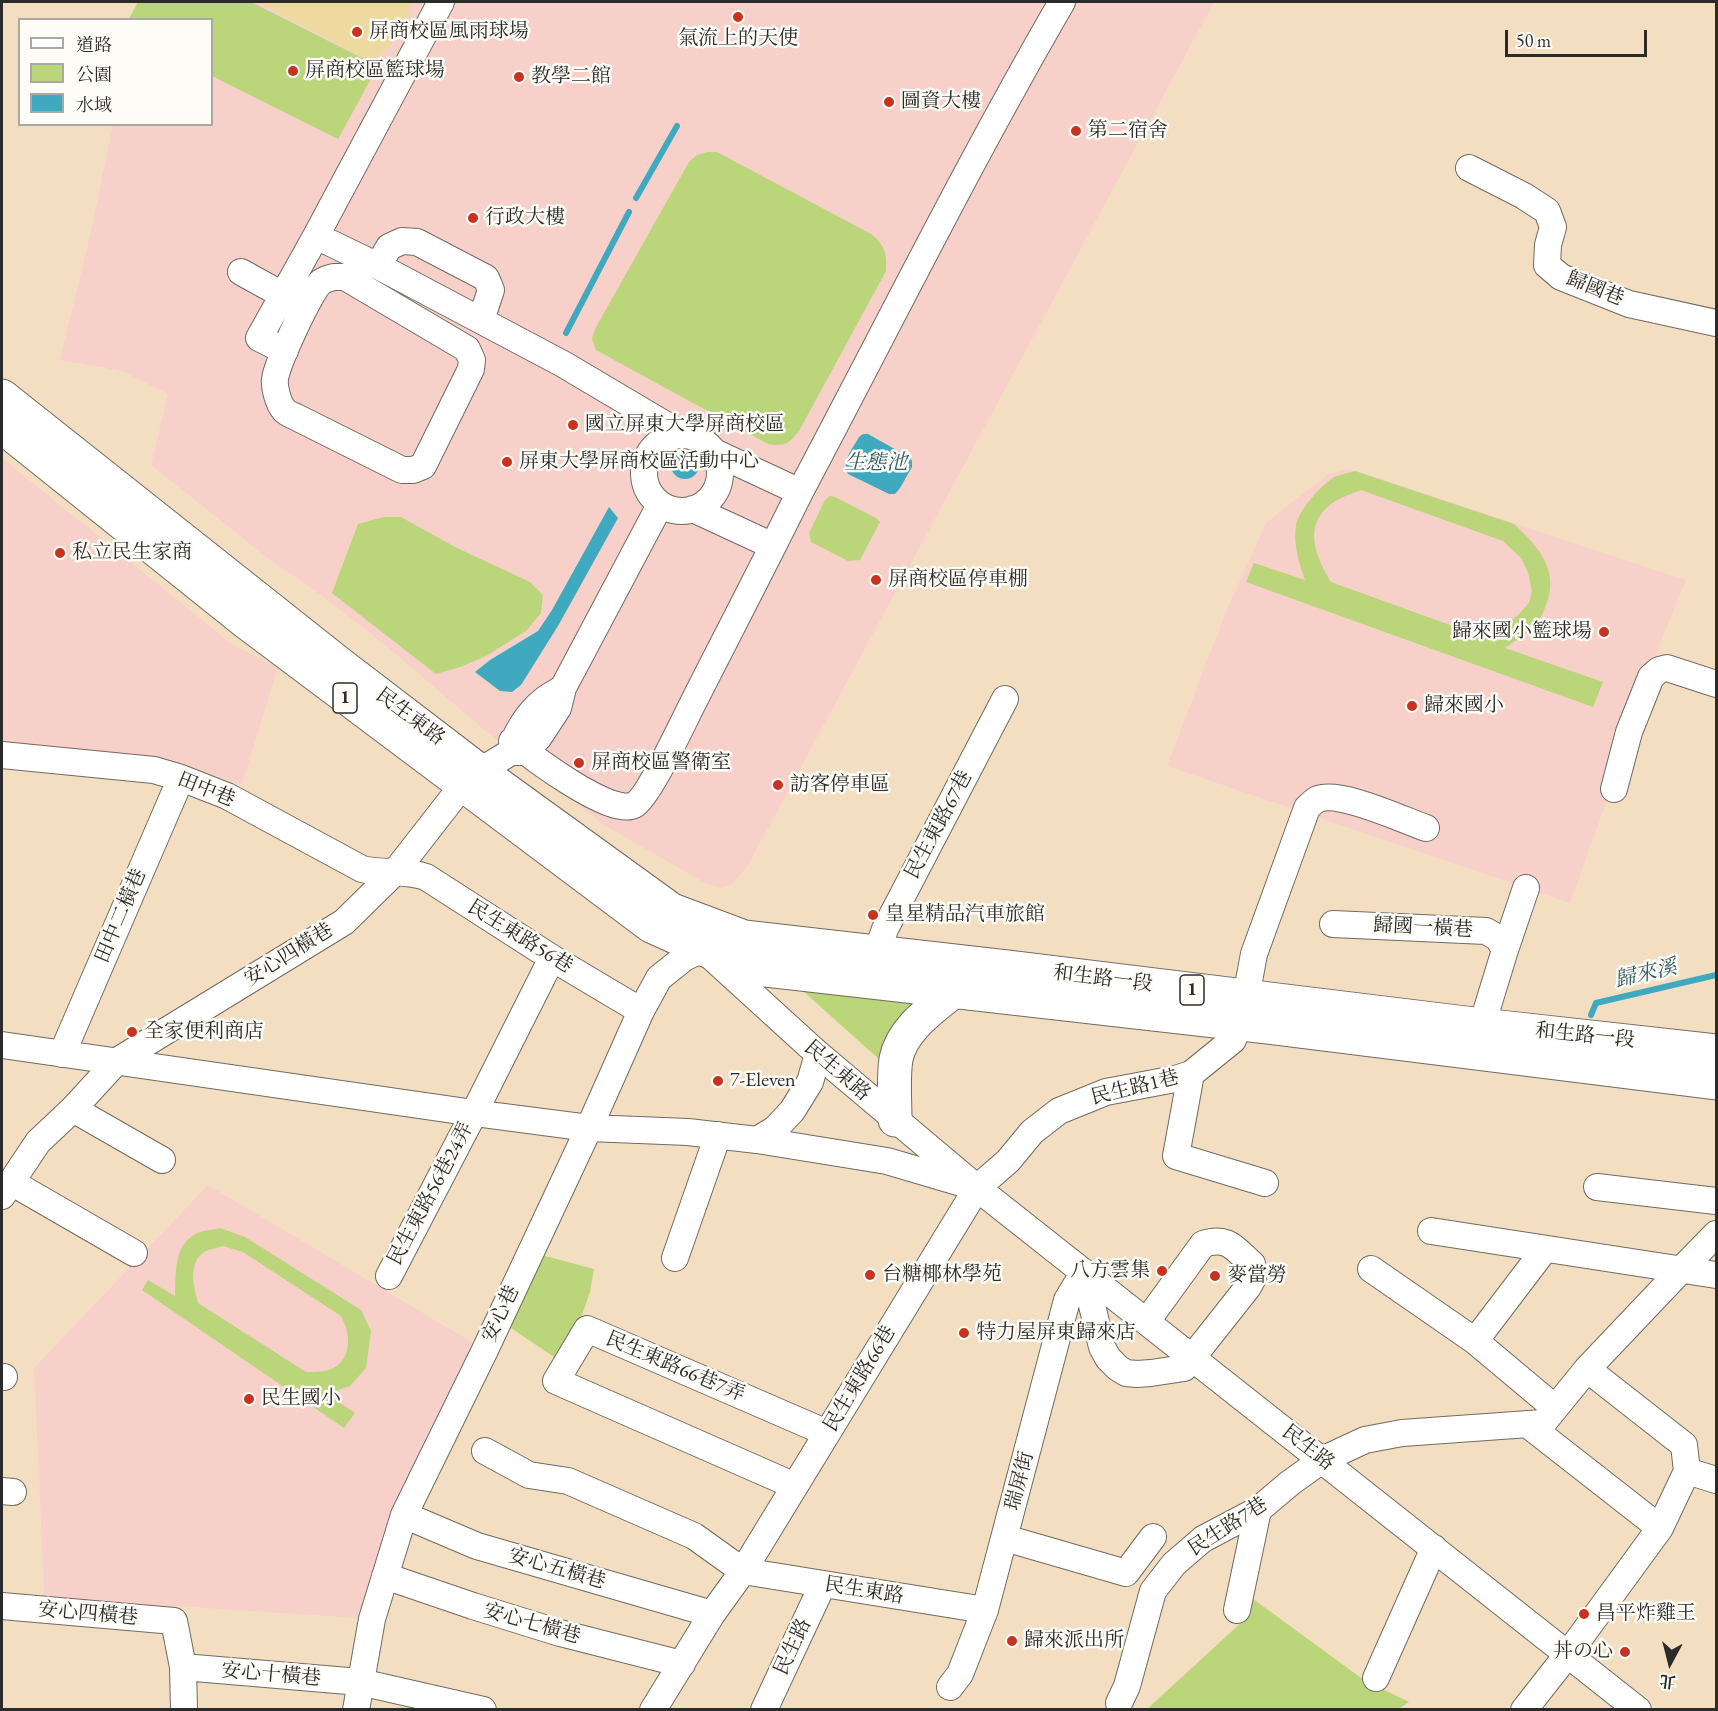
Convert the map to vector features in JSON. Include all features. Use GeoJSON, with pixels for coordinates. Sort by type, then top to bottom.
{"type":"FeatureCollection","features":[{"type":"Feature","properties":{"kind":"main road","name":"民生東路"},"geometry":{"type":"LineString","coordinates":[[2,396],[340,664],[471,779],[651,926],[702,949]]}},
{"type":"Feature","properties":{"kind":"main road","name":"民生東路"},"geometry":{"type":"LineString","coordinates":[[2,428],[247,623],[471,779],[672,910]]}},
{"type":"Feature","properties":{"kind":"main road","name":"和生路一段"},"geometry":{"type":"LineString","coordinates":[[672,910],[744,937],[1716,1051]]}},
{"type":"Feature","properties":{"kind":"main road","name":"和生路一段"},"geometry":{"type":"LineString","coordinates":[[702,949],[766,970],[954,991],[1245,997],[1716,1083]]}},
{"type":"Feature","properties":{"kind":"main road"},"geometry":{"type":"LineString","coordinates":[[895,1120],[896,1058],[902,1042],[917,1022],[954,991]]}},
{"type":"Feature","properties":{"kind":"street"},"geometry":{"type":"LineString","coordinates":[[294,301],[315,289],[322,281],[334,277],[345,277],[467,349],[472,360],[471,369],[423,466],[413,470],[402,470],[284,410],[278,396],[275,379],[285,351],[294,301],[316,236],[441,2]]}},
{"type":"Feature","properties":{"kind":"street"},"geometry":{"type":"LineString","coordinates":[[516,748],[572,784],[609,804],[623,807],[634,805],[645,795],[918,267],[1062,2]]}},
{"type":"Feature","properties":{"kind":"street","name":"歸國巷"},"geometry":{"type":"LineString","coordinates":[[1469,168],[1524,196],[1547,211],[1553,227],[1548,245],[1547,265],[1561,277],[1629,304],[1716,323]]}},
{"type":"Feature","properties":{"kind":"street"},"geometry":{"type":"LineString","coordinates":[[316,236],[378,266],[563,364],[681,434]]}},
{"type":"Feature","properties":{"kind":"street"},"geometry":{"type":"LineString","coordinates":[[378,266],[389,247],[402,241],[417,242],[486,278],[491,290],[481,320]]}},
{"type":"Feature","properties":{"kind":"street"},"geometry":{"type":"LineString","coordinates":[[241,272],[294,301]]}},
{"type":"Feature","properties":{"kind":"street"},"geometry":{"type":"LineString","coordinates":[[681,434],[691,435],[708,444],[714,452],[721,474],[718,486],[704,504],[681,511],[660,505],[652,497],[646,487],[645,462],[651,450],[660,441],[681,434]]}},
{"type":"Feature","properties":{"kind":"street"},"geometry":{"type":"LineString","coordinates":[[714,452],[800,492]]}},
{"type":"Feature","properties":{"kind":"street"},"geometry":{"type":"LineString","coordinates":[[516,748],[517,731],[542,701],[563,688],[660,505]]}},
{"type":"Feature","properties":{"kind":"street"},"geometry":{"type":"LineString","coordinates":[[693,509],[774,546]]}},
{"type":"Feature","properties":{"kind":"street"},"geometry":{"type":"LineString","coordinates":[[1614,789],[1629,732],[1651,677],[1659,670],[1667,668],[1716,684]]}},
{"type":"Feature","properties":{"kind":"street","name":"民生東路67巷"},"geometry":{"type":"LineString","coordinates":[[876,952],[885,929],[1005,699]]}},
{"type":"Feature","properties":{"kind":"street"},"geometry":{"type":"LineString","coordinates":[[471,779],[516,748]]}},
{"type":"Feature","properties":{"kind":"street","name":"田中巷"},"geometry":{"type":"LineString","coordinates":[[2,755],[154,770],[181,778],[227,796],[362,869],[375,872],[395,872]]}},
{"type":"Feature","properties":{"kind":"street","name":"田中二橫巷"},"geometry":{"type":"LineString","coordinates":[[62,1054],[181,778]]}},
{"type":"Feature","properties":{"kind":"street","name":"安心四橫巷"},"geometry":{"type":"LineString","coordinates":[[6,1189],[38,1142],[73,1109],[117,1061],[344,922],[395,872],[471,779]]}},
{"type":"Feature","properties":{"kind":"street"},"geometry":{"type":"LineString","coordinates":[[1245,997],[1262,927],[1307,808],[1318,799],[1330,797],[1347,799],[1426,828]]}},
{"type":"Feature","properties":{"kind":"street","name":"民生東路56巷"},"geometry":{"type":"LineString","coordinates":[[395,872],[426,877],[552,958],[641,1011]]}},
{"type":"Feature","properties":{"kind":"street"},"geometry":{"type":"LineString","coordinates":[[1482,1025],[1526,888]]}},
{"type":"Feature","properties":{"kind":"street"},"geometry":{"type":"LineString","coordinates":[[466,904],[463,911],[464,918],[495,932]]}},
{"type":"Feature","properties":{"kind":"street","name":"民生東路"},"geometry":{"type":"LineString","coordinates":[[672,910],[702,949],[818,1054],[976,1188]]}},
{"type":"Feature","properties":{"kind":"street","name":"歸國一橫巷"},"geometry":{"type":"LineString","coordinates":[[1333,924],[1486,931],[1497,938],[1505,950]]}},
{"type":"Feature","properties":{"kind":"street","name":"安心巷"},"geometry":{"type":"LineString","coordinates":[[356,1710],[372,1619],[405,1515],[489,1342],[641,1011],[659,978],[684,958],[702,949]]}},
{"type":"Feature","properties":{"kind":"street","name":"民生東路56巷24弄"},"geometry":{"type":"LineString","coordinates":[[388,1276],[552,958]]}},
{"type":"Feature","properties":{"kind":"street","name":"民生路1巷"},"geometry":{"type":"LineString","coordinates":[[976,1188],[1008,1161],[1032,1132],[1059,1111],[1106,1092],[1191,1074],[1233,1040],[1245,997]]}},
{"type":"Feature","properties":{"kind":"street"},"geometry":{"type":"LineString","coordinates":[[2,1045],[589,1128],[718,1135],[758,1140],[887,1161],[976,1188]]}},
{"type":"Feature","properties":{"kind":"street"},"geometry":{"type":"LineString","coordinates":[[758,1140],[775,1129],[792,1112],[810,1082],[818,1054]]}},
{"type":"Feature","properties":{"kind":"street"},"geometry":{"type":"LineString","coordinates":[[1191,1074],[1176,1156],[1265,1183]]}},
{"type":"Feature","properties":{"kind":"street"},"geometry":{"type":"LineString","coordinates":[[73,1109],[162,1160]]}},
{"type":"Feature","properties":{"kind":"street"},"geometry":{"type":"LineString","coordinates":[[675,1258],[718,1135]]}},
{"type":"Feature","properties":{"kind":"street"},"geometry":{"type":"LineString","coordinates":[[1597,1187],[1716,1201]]}},
{"type":"Feature","properties":{"kind":"street","name":"民生路"},"geometry":{"type":"LineString","coordinates":[[976,1188],[1638,1710]]}},
{"type":"Feature","properties":{"kind":"street","name":"民生東路66巷"},"geometry":{"type":"LineString","coordinates":[[743,1571],[976,1188]]}},
{"type":"Feature","properties":{"kind":"street"},"geometry":{"type":"LineString","coordinates":[[6,1189],[134,1252]]}},
{"type":"Feature","properties":{"kind":"street"},"geometry":{"type":"LineString","coordinates":[[1431,1231],[1716,1275]]}},
{"type":"Feature","properties":{"kind":"street","name":"民生路7巷"},"geometry":{"type":"LineString","coordinates":[[1119,1703],[1127,1686],[1153,1591],[1174,1564],[1203,1539],[1258,1510],[1322,1460],[1365,1440],[1402,1433],[1543,1423],[1587,1369],[1716,1234]]}},
{"type":"Feature","properties":{"kind":"street"},"geometry":{"type":"LineString","coordinates":[[1084,1272],[1102,1347],[1108,1358],[1118,1368],[1126,1373],[1137,1374],[1184,1368],[1254,1278],[1252,1264],[1229,1244],[1216,1240],[1203,1244],[1147,1321]]}},
{"type":"Feature","properties":{"kind":"street"},"geometry":{"type":"LineString","coordinates":[[1476,1341],[1545,1249]]}},
{"type":"Feature","properties":{"kind":"street"},"geometry":{"type":"LineString","coordinates":[[1371,1269],[1476,1341],[1555,1408]]}},
{"type":"Feature","properties":{"kind":"street","name":"瑞屏街"},"geometry":{"type":"LineString","coordinates":[[950,1687],[960,1674],[985,1610],[1067,1300],[1084,1272]]}},
{"type":"Feature","properties":{"kind":"street","name":"民生東路66巷7弄"},"geometry":{"type":"LineString","coordinates":[[795,1486],[556,1380],[587,1329],[827,1434]]}},
{"type":"Feature","properties":{"kind":"street"},"geometry":{"type":"LineString","coordinates":[[1524,1710],[1660,1528],[1688,1471],[1684,1445],[1587,1369]]}},
{"type":"Feature","properties":{"kind":"street"},"geometry":{"type":"LineString","coordinates":[[1527,1424],[1660,1528]]}},
{"type":"Feature","properties":{"kind":"street"},"geometry":{"type":"LineString","coordinates":[[485,1451],[529,1475],[568,1481],[694,1536],[743,1571],[712,1614],[653,1710]]}},
{"type":"Feature","properties":{"kind":"street"},"geometry":{"type":"LineString","coordinates":[[1688,1471],[1716,1479]]}},
{"type":"Feature","properties":{"kind":"street"},"geometry":{"type":"LineString","coordinates":[[1238,1610],[1258,1510]]}},
{"type":"Feature","properties":{"kind":"street","name":"安心五橫巷"},"geometry":{"type":"LineString","coordinates":[[405,1515],[477,1546],[712,1614]]}},
{"type":"Feature","properties":{"kind":"street"},"geometry":{"type":"LineString","coordinates":[[1005,1538],[1126,1573],[1153,1537]]}},
{"type":"Feature","properties":{"kind":"street"},"geometry":{"type":"LineString","coordinates":[[1376,1678],[1434,1548]]}},
{"type":"Feature","properties":{"kind":"street","name":"民生東路"},"geometry":{"type":"LineString","coordinates":[[743,1571],[985,1610]]}},
{"type":"Feature","properties":{"kind":"street","name":"安心七橫巷"},"geometry":{"type":"LineString","coordinates":[[385,1576],[560,1633],[682,1664]]}},
{"type":"Feature","properties":{"kind":"street","name":"民生路"},"geometry":{"type":"LineString","coordinates":[[764,1710],[823,1584]]}},
{"type":"Feature","properties":{"kind":"street","name":"安心四橫巷"},"geometry":{"type":"LineString","coordinates":[[2,1606],[174,1622],[183,1667]]}},
{"type":"Feature","properties":{"kind":"street"},"geometry":{"type":"LineString","coordinates":[[183,1667],[184,1710]]}},
{"type":"Feature","properties":{"kind":"street","name":"安心十橫巷"},"geometry":{"type":"LineString","coordinates":[[183,1667],[360,1682],[483,1710]]}},
{"type":"Feature","properties":{"kind":"shaded area","name":"國立屏東大學屏商校區"},"geometry":{"type":"Polygon","coordinates":[[[140,2],[1214,2],[748,865],[733,883],[721,888],[705,883],[604,825],[481,727],[385,645],[321,595],[269,559],[151,465],[168,394],[122,371],[60,360],[90,236],[113,126],[213,126],[213,18],[204,18],[140,2]]]}},
{"type":"Feature","properties":{"kind":"shaded area","name":"私立民生家商"},"geometry":{"type":"Polygon","coordinates":[[[2,458],[233,645],[278,667],[242,784],[181,766],[2,746],[2,458]]]}},
{"type":"Feature","properties":{"kind":"shaded area","name":"歸來國小"},"geometry":{"type":"Polygon","coordinates":[[[1350,469],[1686,580],[1651,665],[1627,732],[1607,800],[1570,903],[1167,766],[1225,614],[1266,523],[1328,474],[1350,469]]]}},
{"type":"Feature","properties":{"kind":"shaded area","name":"民生國小"},"geometry":{"type":"Polygon","coordinates":[[[208,1185],[485,1350],[372,1619],[176,1606],[174,1621],[45,1610],[34,1368],[208,1185]]]}},
{"type":"Feature","properties":{"kind":"green space","name":"屏商校區籃球場"},"geometry":{"type":"Polygon","coordinates":[[[138,2],[251,2],[378,66],[338,139],[213,76],[213,18],[130,18],[138,2]]]}},
{"type":"Feature","properties":{"kind":"green space"},"geometry":{"type":"Polygon","coordinates":[[[717,152],[871,234],[882,246],[885,255],[886,271],[799,431],[783,445],[768,444],[596,350],[592,339],[595,329],[689,162],[697,155],[717,152]]]}},
{"type":"Feature","properties":{"kind":"green space"},"geometry":{"type":"Polygon","coordinates":[[[1355,471],[1514,524],[1523,532],[1544,560],[1550,581],[1550,593],[1537,624],[1505,648],[1603,682],[1593,707],[1246,582],[1254,563],[1305,580],[1296,546],[1295,532],[1298,519],[1307,504],[1325,484],[1337,476],[1355,471]],[[1361,490],[1331,504],[1322,513],[1314,532],[1317,552],[1331,582],[1472,633],[1495,633],[1529,603],[1532,591],[1528,572],[1521,558],[1503,541],[1361,490]]]}},
{"type":"Feature","properties":{"kind":"green space"},"geometry":{"type":"Polygon","coordinates":[[[830,496],[880,522],[860,560],[848,561],[811,542],[809,533],[825,500],[830,496]]]}},
{"type":"Feature","properties":{"kind":"green space"},"geometry":{"type":"Polygon","coordinates":[[[384,517],[401,517],[455,547],[530,582],[543,595],[541,613],[526,631],[486,656],[436,674],[332,593],[358,524],[384,517]]]}},
{"type":"Feature","properties":{"kind":"green space"},"geometry":{"type":"Polygon","coordinates":[[[803,991],[912,1004],[896,1030],[890,1069],[803,991]]]}},
{"type":"Feature","properties":{"kind":"green space"},"geometry":{"type":"Polygon","coordinates":[[[220,1228],[245,1237],[361,1310],[371,1331],[366,1368],[350,1386],[326,1394],[355,1413],[344,1428],[142,1290],[148,1280],[175,1296],[176,1268],[180,1251],[185,1243],[200,1232],[220,1228]],[[223,1246],[206,1251],[199,1257],[195,1263],[193,1276],[198,1303],[306,1372],[319,1372],[338,1365],[348,1348],[348,1335],[341,1316],[243,1252],[223,1246]]]}},
{"type":"Feature","properties":{"kind":"green space"},"geometry":{"type":"Polygon","coordinates":[[[538,1254],[594,1269],[590,1292],[578,1326],[554,1368],[554,1357],[505,1324],[538,1254]]]}},
{"type":"Feature","properties":{"kind":"green space"},"geometry":{"type":"Polygon","coordinates":[[[1249,1596],[1364,1680],[1409,1702],[1397,1710],[1146,1710],[1243,1621],[1249,1596]]]}},
{"type":"Feature","properties":{"kind":"sand","name":"屏商校區風雨球場"},"geometry":{"type":"Polygon","coordinates":[[[258,2],[413,2],[397,36],[385,50],[369,61],[258,2]]]}},
{"type":"Feature","properties":{"kind":"water","name":"生態池"},"geometry":{"type":"Polygon","coordinates":[[[868,434],[909,457],[912,461],[912,467],[895,494],[889,494],[848,474],[847,460],[859,437],[868,434]]]}},
{"type":"Feature","properties":{"kind":"water"},"geometry":{"type":"Polygon","coordinates":[[[685,451],[695,455],[699,465],[695,475],[685,479],[675,475],[671,465],[675,455],[685,451]]]}},
{"type":"Feature","properties":{"kind":"water"},"geometry":{"type":"Polygon","coordinates":[[[609,507],[618,518],[558,626],[521,685],[512,692],[500,691],[475,672],[490,660],[538,631],[609,507]]]}},
{"type":"Feature","properties":{"kind":"waterway"},"geometry":{"type":"LineString","coordinates":[[636,198],[677,126]]}},
{"type":"Feature","properties":{"kind":"waterway"},"geometry":{"type":"LineString","coordinates":[[566,333],[629,212]]}},
{"type":"Feature","properties":{"kind":"waterway","name":"歸來溪"},"geometry":{"type":"LineString","coordinates":[[1591,1015],[1596,1003],[1716,975]]}},
{"type":"Feature","properties":{"kind":"place","name":"氣流上的天使"},"geometry":{"type":"Point","coordinates":[738,17]}},
{"type":"Feature","properties":{"kind":"place","name":"屏商校區風雨球場"},"geometry":{"type":"Point","coordinates":[357,32]}},
{"type":"Feature","properties":{"kind":"place","name":"屏商校區籃球場"},"geometry":{"type":"Point","coordinates":[293,71]}},
{"type":"Feature","properties":{"kind":"place","name":"教學二館"},"geometry":{"type":"Point","coordinates":[519,77]}},
{"type":"Feature","properties":{"kind":"place","name":"圖資大樓"},"geometry":{"type":"Point","coordinates":[889,102]}},
{"type":"Feature","properties":{"kind":"place","name":"第二宿舍"},"geometry":{"type":"Point","coordinates":[1076,131]}},
{"type":"Feature","properties":{"kind":"place","name":"行政大樓"},"geometry":{"type":"Point","coordinates":[473,218]}},
{"type":"Feature","properties":{"kind":"place","name":"國立屏東大學屏商校區"},"geometry":{"type":"Point","coordinates":[573,425]}},
{"type":"Feature","properties":{"kind":"place","name":"屏東大學屏商校區活動中心"},"geometry":{"type":"Point","coordinates":[507,462]}},
{"type":"Feature","properties":{"kind":"place","name":"私立民生家商"},"geometry":{"type":"Point","coordinates":[60,553]}},
{"type":"Feature","properties":{"kind":"place","name":"屏商校區停車棚"},"geometry":{"type":"Point","coordinates":[876,580]}},
{"type":"Feature","properties":{"kind":"place","name":"歸來國小籃球場"},"geometry":{"type":"Point","coordinates":[1604,632]}},
{"type":"Feature","properties":{"kind":"place","name":"歸來國小"},"geometry":{"type":"Point","coordinates":[1412,706]}},
{"type":"Feature","properties":{"kind":"place","name":"屏商校區警衛室"},"geometry":{"type":"Point","coordinates":[579,763]}},
{"type":"Feature","properties":{"kind":"place","name":"訪客停車區"},"geometry":{"type":"Point","coordinates":[778,785]}},
{"type":"Feature","properties":{"kind":"place","name":"皇星精品汽車旅館"},"geometry":{"type":"Point","coordinates":[873,915]}},
{"type":"Feature","properties":{"kind":"place","name":"全家便利商店"},"geometry":{"type":"Point","coordinates":[132,1032]}},
{"type":"Feature","properties":{"kind":"place","name":"7-Eleven"},"geometry":{"type":"Point","coordinates":[718,1081]}},
{"type":"Feature","properties":{"kind":"place","name":"八方雲集"},"geometry":{"type":"Point","coordinates":[1162,1271]}},
{"type":"Feature","properties":{"kind":"place","name":"台糖椰林學苑"},"geometry":{"type":"Point","coordinates":[870,1275]}},
{"type":"Feature","properties":{"kind":"place","name":"麥當勞"},"geometry":{"type":"Point","coordinates":[1215,1276]}},
{"type":"Feature","properties":{"kind":"place","name":"特力屋屏東歸來店"},"geometry":{"type":"Point","coordinates":[964,1333]}},
{"type":"Feature","properties":{"kind":"place","name":"民生國小"},"geometry":{"type":"Point","coordinates":[249,1399]}},
{"type":"Feature","properties":{"kind":"place","name":"昌平炸雞王"},"geometry":{"type":"Point","coordinates":[1584,1614]}},
{"type":"Feature","properties":{"kind":"place","name":"歸來派出所"},"geometry":{"type":"Point","coordinates":[1012,1641]}},
{"type":"Feature","properties":{"kind":"place","name":"丼の心"},"geometry":{"type":"Point","coordinates":[1625,1652]}}]}
